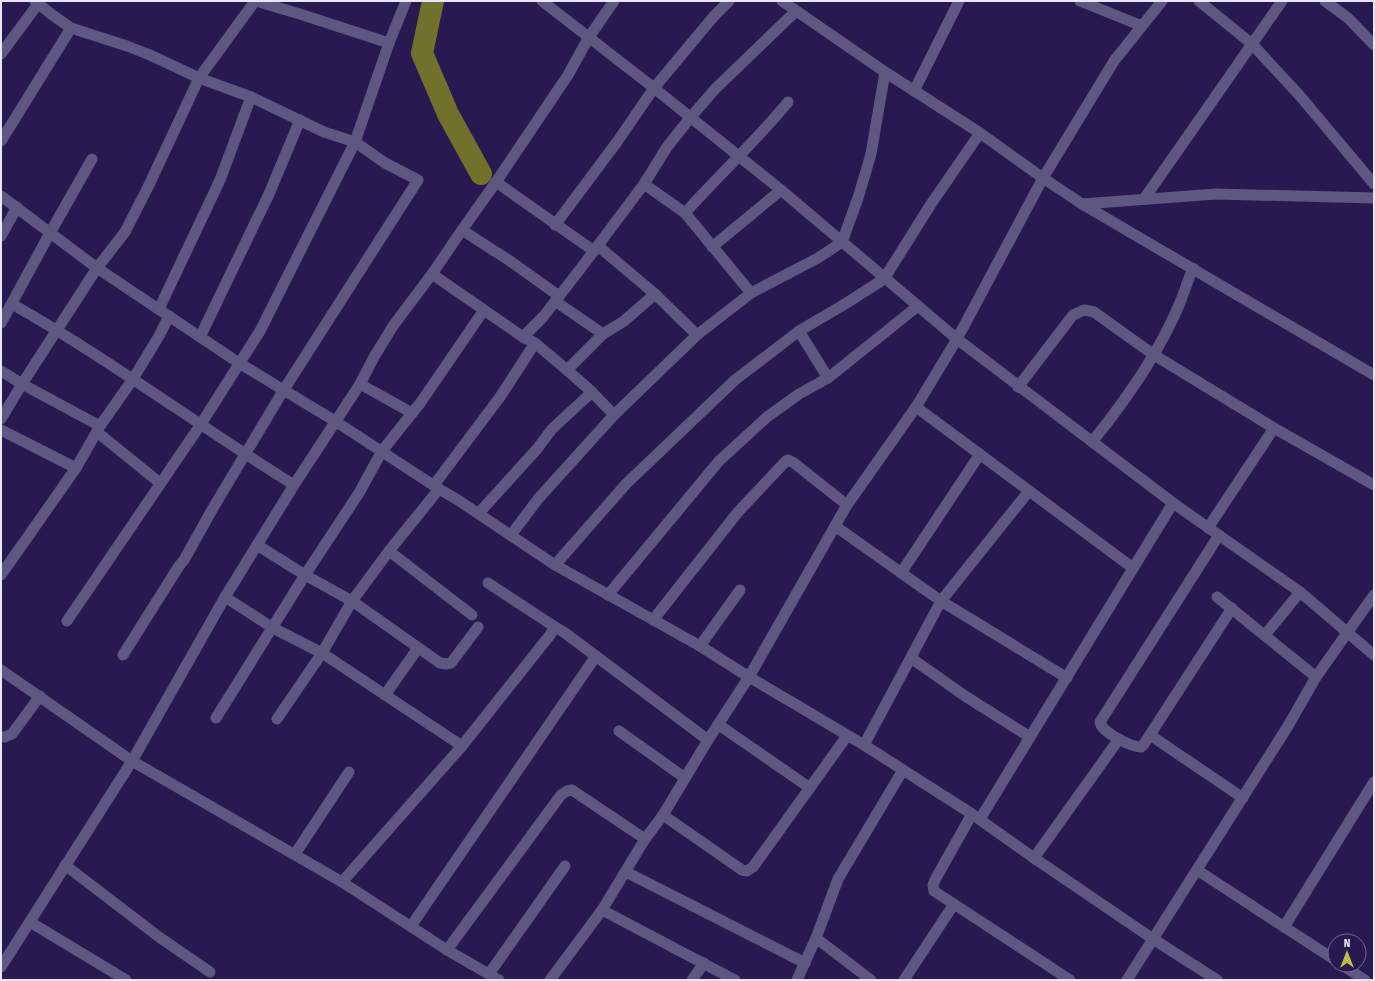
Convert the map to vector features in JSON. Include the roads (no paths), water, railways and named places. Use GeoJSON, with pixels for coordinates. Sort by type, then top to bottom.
{"type":"FeatureCollection","features":[{"type":"Feature","properties":{"kind":"street"},"geometry":{"type":"LineString","coordinates":[[1,419],[97,268],[125,232],[149,185],[199,78],[256,1],[303,14],[388,43]]}},
{"type":"Feature","properties":{"kind":"street"},"geometry":{"type":"LineString","coordinates":[[67,621],[201,424],[260,331],[354,142],[388,43],[406,1]]}},
{"type":"Feature","properties":{"kind":"street"},"geometry":{"type":"LineString","coordinates":[[542,1],[654,88],[781,190],[884,279],[1018,387],[1173,503],[1300,592],[1374,655]]}},
{"type":"Feature","properties":{"kind":"street"},"geometry":{"type":"LineString","coordinates":[[1,967],[132,761],[225,597],[294,485],[360,384],[393,326],[432,274],[496,182],[568,75],[614,1]]}},
{"type":"Feature","properties":{"kind":"street"},"geometry":{"type":"LineString","coordinates":[[556,225],[617,142],[654,88],[728,1]]}},
{"type":"Feature","properties":{"kind":"street"},"geometry":{"type":"LineString","coordinates":[[782,1],[885,72],[980,133],[1082,204],[1374,375]]}},
{"type":"Feature","properties":{"kind":"street"},"geometry":{"type":"LineString","coordinates":[[914,91],[959,1]]}},
{"type":"Feature","properties":{"kind":"street"},"geometry":{"type":"LineString","coordinates":[[1080,1],[1142,26]]}},
{"type":"Feature","properties":{"kind":"street"},"geometry":{"type":"LineString","coordinates":[[550,980],[602,910],[645,839],[663,815],[708,740],[750,677],[847,505],[916,407],[957,339],[1043,178],[1114,61],[1162,1]]}},
{"type":"Feature","properties":{"kind":"street"},"geometry":{"type":"LineString","coordinates":[[1200,1],[1252,44],[1370,172],[1374,184]]}},
{"type":"Feature","properties":{"kind":"street"},"geometry":{"type":"LineString","coordinates":[[1144,199],[1282,1]]}},
{"type":"Feature","properties":{"kind":"street"},"geometry":{"type":"LineString","coordinates":[[1325,1],[1348,18],[1374,45]]}},
{"type":"Feature","properties":{"kind":"street"},"geometry":{"type":"LineString","coordinates":[[2,49],[37,2],[71,28],[127,46],[199,78],[251,97],[324,132],[354,142],[385,163],[418,180],[283,391],[213,508],[184,560],[123,655]]}},
{"type":"Feature","properties":{"kind":"street"},"geometry":{"type":"LineString","coordinates":[[523,337],[543,317],[596,249],[644,184],[667,147],[690,118],[716,89],[796,11]]}},
{"type":"Feature","properties":{"kind":"street"},"geometry":{"type":"LineString","coordinates":[[1,141],[71,28]]}},
{"type":"Feature","properties":{"kind":"street"},"geometry":{"type":"LineString","coordinates":[[511,535],[538,498],[614,415],[697,334],[751,293],[818,258],[842,242],[858,198],[871,154],[885,72]]}},
{"type":"Feature","properties":{"kind":"street"},"geometry":{"type":"LineString","coordinates":[[159,309],[220,180],[251,97]]}},
{"type":"Feature","properties":{"kind":"street"},"geometry":{"type":"LineString","coordinates":[[685,212],[716,178],[739,157],[773,121],[788,102]]}},
{"type":"Feature","properties":{"kind":"street"},"geometry":{"type":"LineString","coordinates":[[200,337],[269,194],[300,120]]}},
{"type":"Feature","properties":{"kind":"street"},"geometry":{"type":"LineString","coordinates":[[555,565],[632,478],[735,380],[799,331],[884,279],[931,204],[980,133]]}},
{"type":"Feature","properties":{"kind":"street"},"geometry":{"type":"LineString","coordinates":[[1,323],[92,159]]}},
{"type":"Feature","properties":{"kind":"street"},"geometry":{"type":"LineString","coordinates":[[496,182],[556,225],[596,249],[655,294],[697,334]]}},
{"type":"Feature","properties":{"kind":"street"},"geometry":{"type":"LineString","coordinates":[[644,184],[685,212],[751,293]]}},
{"type":"Feature","properties":{"kind":"street"},"geometry":{"type":"LineString","coordinates":[[712,247],[781,190]]}},
{"type":"Feature","properties":{"kind":"street"},"geometry":{"type":"LineString","coordinates":[[1082,204],[1216,194],[1374,198]]}},
{"type":"Feature","properties":{"kind":"street"},"geometry":{"type":"LineString","coordinates":[[1,196],[97,268],[239,363],[382,451],[555,565],[700,646],[864,745],[976,817],[1034,858],[1217,980]]}},
{"type":"Feature","properties":{"kind":"street"},"geometry":{"type":"LineString","coordinates":[[1,236],[17,207]]}},
{"type":"Feature","properties":{"kind":"street"},"geometry":{"type":"LineString","coordinates":[[462,230],[510,261],[603,334]]}},
{"type":"Feature","properties":{"kind":"street"},"geometry":{"type":"LineString","coordinates":[[1092,442],[1115,414],[1154,355],[1179,305],[1192,268]]}},
{"type":"Feature","properties":{"kind":"street"},"geometry":{"type":"LineString","coordinates":[[432,274],[523,337],[535,343],[592,392],[614,415]]}},
{"type":"Feature","properties":{"kind":"street"},"geometry":{"type":"LineString","coordinates":[[567,370],[603,334],[624,321],[655,294]]}},
{"type":"Feature","properties":{"kind":"street"},"geometry":{"type":"LineString","coordinates":[[12,304],[57,329],[246,455],[294,485]]}},
{"type":"Feature","properties":{"kind":"street"},"geometry":{"type":"LineString","coordinates":[[608,595],[724,457],[767,417],[799,394],[828,378],[918,306]]}},
{"type":"Feature","properties":{"kind":"street"},"geometry":{"type":"LineString","coordinates":[[216,718],[305,575],[359,493],[382,451],[421,402],[484,310]]}},
{"type":"Feature","properties":{"kind":"street"},"geometry":{"type":"LineString","coordinates":[[1018,387],[1073,315],[1084,310],[1094,312],[1154,355],[1274,428],[1374,485]]}},
{"type":"Feature","properties":{"kind":"street"},"geometry":{"type":"LineString","coordinates":[[1,575],[76,468],[98,429],[133,379],[159,336],[169,316]]}},
{"type":"Feature","properties":{"kind":"street"},"geometry":{"type":"LineString","coordinates":[[799,331],[828,378]]}},
{"type":"Feature","properties":{"kind":"street"},"geometry":{"type":"LineString","coordinates":[[276,719],[322,653],[352,601],[500,397],[535,343]]}},
{"type":"Feature","properties":{"kind":"street"},"geometry":{"type":"LineString","coordinates":[[1,371],[98,429],[160,483]]}},
{"type":"Feature","properties":{"kind":"street"},"geometry":{"type":"LineString","coordinates":[[360,384],[412,413]]}},
{"type":"Feature","properties":{"kind":"street"},"geometry":{"type":"LineString","coordinates":[[479,514],[552,429],[592,392]]}},
{"type":"Feature","properties":{"kind":"street"},"geometry":{"type":"LineString","coordinates":[[916,407],[1134,568]]}},
{"type":"Feature","properties":{"kind":"street"},"geometry":{"type":"LineString","coordinates":[[1208,528],[1274,428]]}},
{"type":"Feature","properties":{"kind":"street"},"geometry":{"type":"LineString","coordinates":[[1,430],[76,468]]}},
{"type":"Feature","properties":{"kind":"street"},"geometry":{"type":"LineString","coordinates":[[901,573],[980,454]]}},
{"type":"Feature","properties":{"kind":"street"},"geometry":{"type":"LineString","coordinates":[[653,620],[738,512],[786,461],[788,460],[794,463],[847,505]]}},
{"type":"Feature","properties":{"kind":"street"},"geometry":{"type":"LineString","coordinates":[[864,745],[941,601],[1029,491]]}},
{"type":"Feature","properties":{"kind":"street"},"geometry":{"type":"LineString","coordinates":[[1070,980],[934,891],[933,885],[936,878],[1030,737],[1173,503]]}},
{"type":"Feature","properties":{"kind":"street"},"geometry":{"type":"LineString","coordinates":[[835,526],[941,601],[1066,678]]}},
{"type":"Feature","properties":{"kind":"street"},"geometry":{"type":"LineString","coordinates":[[1219,534],[1100,722],[1102,727],[1119,739],[1137,747],[1141,747],[1232,608]]}},
{"type":"Feature","properties":{"kind":"street"},"geometry":{"type":"LineString","coordinates":[[257,545],[305,575],[352,601],[440,663],[451,663],[478,627]]}},
{"type":"Feature","properties":{"kind":"street"},"geometry":{"type":"LineString","coordinates":[[388,551],[472,615]]}},
{"type":"Feature","properties":{"kind":"street"},"geometry":{"type":"LineString","coordinates":[[488,583],[565,633],[708,740]]}},
{"type":"Feature","properties":{"kind":"street"},"geometry":{"type":"LineString","coordinates":[[700,646],[740,590]]}},
{"type":"Feature","properties":{"kind":"street"},"geometry":{"type":"LineString","coordinates":[[1265,636],[1300,592]]}},
{"type":"Feature","properties":{"kind":"street"},"geometry":{"type":"LineString","coordinates":[[1127,980],[1288,726],[1316,677],[1374,595]]}},
{"type":"Feature","properties":{"kind":"street"},"geometry":{"type":"LineString","coordinates":[[225,597],[273,628],[322,653],[462,746]]}},
{"type":"Feature","properties":{"kind":"street"},"geometry":{"type":"LineString","coordinates":[[1217,597],[1316,677]]}},
{"type":"Feature","properties":{"kind":"street"},"geometry":{"type":"LineString","coordinates":[[342,882],[462,746],[555,627]]}},
{"type":"Feature","properties":{"kind":"street"},"geometry":{"type":"LineString","coordinates":[[385,695],[418,648]]}},
{"type":"Feature","properties":{"kind":"street"},"geometry":{"type":"LineString","coordinates":[[411,926],[596,656]]}},
{"type":"Feature","properties":{"kind":"street"},"geometry":{"type":"LineString","coordinates":[[911,658],[965,696],[1030,737]]}},
{"type":"Feature","properties":{"kind":"street"},"geometry":{"type":"LineString","coordinates":[[1,670],[132,761],[295,854],[342,882],[447,950],[500,980]]}},
{"type":"Feature","properties":{"kind":"street"},"geometry":{"type":"LineString","coordinates":[[1,737],[12,734],[40,696]]}},
{"type":"Feature","properties":{"kind":"street"},"geometry":{"type":"LineString","coordinates":[[719,725],[810,788]]}},
{"type":"Feature","properties":{"kind":"street"},"geometry":{"type":"LineString","coordinates":[[619,731],[685,778]]}},
{"type":"Feature","properties":{"kind":"street"},"geometry":{"type":"LineString","coordinates":[[1150,735],[1243,798]]}},
{"type":"Feature","properties":{"kind":"street"},"geometry":{"type":"LineString","coordinates":[[663,815],[742,870],[748,871],[753,867],[847,736]]}},
{"type":"Feature","properties":{"kind":"street"},"geometry":{"type":"LineString","coordinates":[[1034,858],[1119,739]]}},
{"type":"Feature","properties":{"kind":"street"},"geometry":{"type":"LineString","coordinates":[[797,980],[816,938],[838,879],[903,770]]}},
{"type":"Feature","properties":{"kind":"street"},"geometry":{"type":"LineString","coordinates":[[295,854],[349,772]]}},
{"type":"Feature","properties":{"kind":"street"},"geometry":{"type":"LineString","coordinates":[[1284,927],[1374,782]]}},
{"type":"Feature","properties":{"kind":"street"},"geometry":{"type":"LineString","coordinates":[[447,950],[561,795],[568,791],[572,790],[645,839]]}},
{"type":"Feature","properties":{"kind":"street"},"geometry":{"type":"LineString","coordinates":[[65,865],[159,937],[210,972]]}},
{"type":"Feature","properties":{"kind":"street"},"geometry":{"type":"LineString","coordinates":[[489,974],[565,866]]}},
{"type":"Feature","properties":{"kind":"street"},"geometry":{"type":"LineString","coordinates":[[1197,870],[1327,955]]}},
{"type":"Feature","properties":{"kind":"street"},"geometry":{"type":"LineString","coordinates":[[626,872],[805,964]]}},
{"type":"Feature","properties":{"kind":"street"},"geometry":{"type":"LineString","coordinates":[[904,980],[954,904]]}},
{"type":"Feature","properties":{"kind":"street"},"geometry":{"type":"LineString","coordinates":[[602,910],[735,980]]}},
{"type":"Feature","properties":{"kind":"street"},"geometry":{"type":"LineString","coordinates":[[30,922],[126,980]]}},
{"type":"Feature","properties":{"kind":"street"},"geometry":{"type":"LineString","coordinates":[[816,938],[871,980]]}},
{"type":"Feature","properties":{"kind":"street"},"geometry":{"type":"LineString","coordinates":[[692,980],[704,964]]}},
{"type":"Feature","properties":{"kind":"street"},"geometry":{"type":"LineString","coordinates":[[1354,973],[1365,980]]}},
{"type":"Feature","properties":{"kind":"waterway"},"geometry":{"type":"LineString","coordinates":[[433,1],[422,53],[448,114],[481,174]]}}]}
